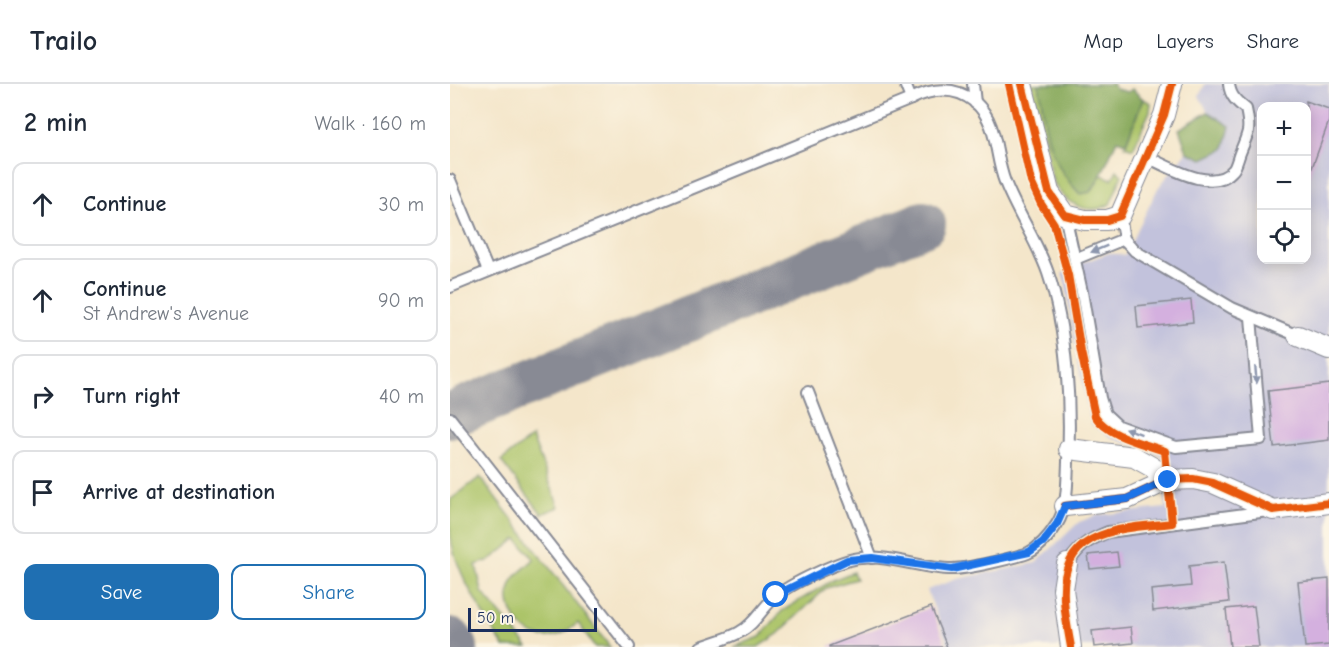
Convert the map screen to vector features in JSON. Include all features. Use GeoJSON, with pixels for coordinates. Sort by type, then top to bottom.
{"type":"FeatureCollection","features":[{"type":"Feature","properties":{"kind":"street"},"geometry":{"type":"LineString","coordinates":[[1022,84],[1048,192],[1065,215],[1085,220],[1107,220],[1120,216],[1164,115],[1172,84]]}},
{"type":"Feature","properties":{"kind":"street"},"geometry":{"type":"LineString","coordinates":[[1161,84],[1164,115]]}},
{"type":"Feature","properties":{"kind":"street"},"geometry":{"type":"LineString","coordinates":[[1298,336],[1329,349]]}},
{"type":"Feature","properties":{"kind":"street"},"geometry":{"type":"LineString","coordinates":[[1069,449],[1134,457],[1152,467],[1168,480]]}},
{"type":"Feature","properties":{"kind":"street"},"geometry":{"type":"LineString","coordinates":[[1065,506],[1127,499],[1168,480],[1193,479],[1213,483],[1273,510],[1329,503]]}},
{"type":"Feature","properties":{"kind":"street"},"geometry":{"type":"LineString","coordinates":[[1067,564],[1063,589],[1071,647]]}},
{"type":"Feature","properties":{"kind":"lane"},"geometry":{"type":"LineString","coordinates":[[905,84],[911,99]]}},
{"type":"Feature","properties":{"kind":"lane"},"geometry":{"type":"LineString","coordinates":[[973,84],[975,103]]}},
{"type":"Feature","properties":{"kind":"lane"},"geometry":{"type":"LineString","coordinates":[[1147,157],[1189,176],[1207,180],[1219,179],[1233,170],[1250,128],[1246,109],[1235,101],[1229,91],[1229,84]]}},
{"type":"Feature","properties":{"kind":"lane"},"geometry":{"type":"LineString","coordinates":[[450,286],[926,92],[943,89],[962,93],[988,117],[994,132],[1004,181],[1036,243],[1056,302],[1070,399],[1065,506],[1057,524],[1043,542],[1029,552],[952,569],[872,558],[847,560],[776,595],[753,622],[740,632],[701,647]]}},
{"type":"Feature","properties":{"kind":"lane"},"geometry":{"type":"LineString","coordinates":[[450,180],[488,271]]}},
{"type":"Feature","properties":{"kind":"lane"},"geometry":{"type":"LineString","coordinates":[[1065,215],[1100,398],[1105,414],[1119,426],[1176,447],[1261,439],[1251,317]]}},
{"type":"Feature","properties":{"kind":"lane"},"geometry":{"type":"LineString","coordinates":[[1120,216],[1124,239],[1135,251],[1232,308],[1298,336]]}},
{"type":"Feature","properties":{"kind":"lane"},"geometry":{"type":"LineString","coordinates":[[1075,259],[1124,239]]}},
{"type":"Feature","properties":{"kind":"lane"},"geometry":{"type":"LineString","coordinates":[[808,392],[872,558]]}},
{"type":"Feature","properties":{"kind":"lane"},"geometry":{"type":"LineString","coordinates":[[450,418],[629,647]]}},
{"type":"Feature","properties":{"kind":"lane"},"geometry":{"type":"LineString","coordinates":[[1067,564],[1080,546],[1108,532],[1273,510]]}},
{"type":"Feature","properties":{"kind":"shaded area"},"geometry":{"type":"Polygon","coordinates":[[[1205,84],[1329,84],[1329,647],[949,647],[927,590],[957,579],[1036,563],[1079,522],[1098,515],[1166,508],[1161,455],[1112,438],[1091,424],[1077,359],[1066,285],[1062,274],[1078,264],[1109,253],[1125,255],[1158,188],[1187,152],[1203,159],[1230,126],[1208,112],[1199,96],[1205,84]]]}},
{"type":"Feature","properties":{"kind":"green space"},"geometry":{"type":"Polygon","coordinates":[[[1032,84],[1039,84],[1050,143],[1055,156],[1069,182],[1080,194],[1091,191],[1101,175],[1112,179],[1117,170],[1122,176],[1110,204],[1093,209],[1077,206],[1057,189],[1051,174],[1032,84]]]}},
{"type":"Feature","properties":{"kind":"green space"},"geometry":{"type":"Polygon","coordinates":[[[1039,84],[1112,84],[1116,89],[1127,92],[1132,89],[1143,99],[1126,143],[1117,140],[1091,192],[1080,194],[1060,169],[1049,143],[1039,84]]]}},
{"type":"Feature","properties":{"kind":"green space"},"geometry":{"type":"Polygon","coordinates":[[[1143,99],[1151,103],[1150,111],[1133,149],[1125,146],[1143,99]]]}},
{"type":"Feature","properties":{"kind":"green space"},"geometry":{"type":"Polygon","coordinates":[[[1208,112],[1230,126],[1224,149],[1203,159],[1187,152],[1179,129],[1208,112]]]}},
{"type":"Feature","properties":{"kind":"green space"},"geometry":{"type":"Polygon","coordinates":[[[532,437],[559,507],[542,514],[501,461],[532,437]]]}},
{"type":"Feature","properties":{"kind":"green space"},"geometry":{"type":"Polygon","coordinates":[[[480,477],[610,647],[595,647],[578,623],[561,634],[549,637],[531,633],[516,620],[509,601],[509,591],[514,579],[534,559],[517,539],[490,560],[476,565],[482,592],[528,647],[504,647],[479,607],[464,577],[457,562],[450,533],[450,500],[480,477]]]}},
{"type":"Feature","properties":{"kind":"green space"},"geometry":{"type":"Polygon","coordinates":[[[853,572],[856,579],[826,588],[778,634],[758,647],[734,647],[760,637],[782,611],[833,580],[853,572]]]}},
{"type":"Feature","properties":{"kind":"building"},"geometry":{"type":"Polygon","coordinates":[[[1311,103],[1329,109],[1329,121],[1311,171],[1311,103]]]}},
{"type":"Feature","properties":{"kind":"building"},"geometry":{"type":"Polygon","coordinates":[[[1191,300],[1193,322],[1138,328],[1136,306],[1191,300]]]}},
{"type":"Feature","properties":{"kind":"building"},"geometry":{"type":"Polygon","coordinates":[[[1329,384],[1329,440],[1274,447],[1268,391],[1329,384]]]}},
{"type":"Feature","properties":{"kind":"building"},"geometry":{"type":"Polygon","coordinates":[[[1117,552],[1119,566],[1090,569],[1088,555],[1117,552]]]}},
{"type":"Feature","properties":{"kind":"building"},"geometry":{"type":"Polygon","coordinates":[[[1224,562],[1229,602],[1153,611],[1151,590],[1191,586],[1189,566],[1224,562]]]}},
{"type":"Feature","properties":{"kind":"building"},"geometry":{"type":"Polygon","coordinates":[[[1329,579],[1329,645],[1305,647],[1298,582],[1329,579]]]}},
{"type":"Feature","properties":{"kind":"building"},"geometry":{"type":"Polygon","coordinates":[[[1254,606],[1259,647],[1230,647],[1226,609],[1254,606]]]}},
{"type":"Feature","properties":{"kind":"building"},"geometry":{"type":"Polygon","coordinates":[[[931,607],[947,647],[829,647],[829,646],[931,607]]]}},
{"type":"Feature","properties":{"kind":"building"},"geometry":{"type":"Polygon","coordinates":[[[1131,627],[1133,643],[1094,647],[1092,631],[1131,627]]]}},
{"type":"Feature","properties":{"kind":"taxiway"},"geometry":{"type":"LineString","coordinates":[[450,415],[923,224]]}},
{"type":"Feature","properties":{"kind":"taxiway"},"geometry":{"type":"LineString","coordinates":[[450,640],[455,647]]}},
{"type":"Feature","properties":{"kind":"cycle path"},"geometry":{"type":"LineString","coordinates":[[1009,84],[1031,182],[1054,224],[1068,275],[1095,416],[1117,434],[1165,451],[1172,523],[1107,533],[1089,541],[1076,552],[1068,565],[1064,596],[1071,647]]}},
{"type":"Feature","properties":{"kind":"cycle path"},"geometry":{"type":"LineString","coordinates":[[1022,84],[1049,192],[1065,215],[1085,220],[1107,220],[1120,216],[1164,115],[1172,84]]}},
{"type":"Feature","properties":{"kind":"cycle path"},"geometry":{"type":"LineString","coordinates":[[1065,506],[1127,499],[1168,480],[1193,479],[1213,483],[1273,510],[1329,503]]}},
{"type":"Feature","properties":{"kind":"route"},"geometry":{"type":"LineString","coordinates":[[776,595],[847,560],[863,557],[952,569],[1029,552],[1043,542],[1057,524],[1065,506],[1127,499],[1168,480]]}}]}
